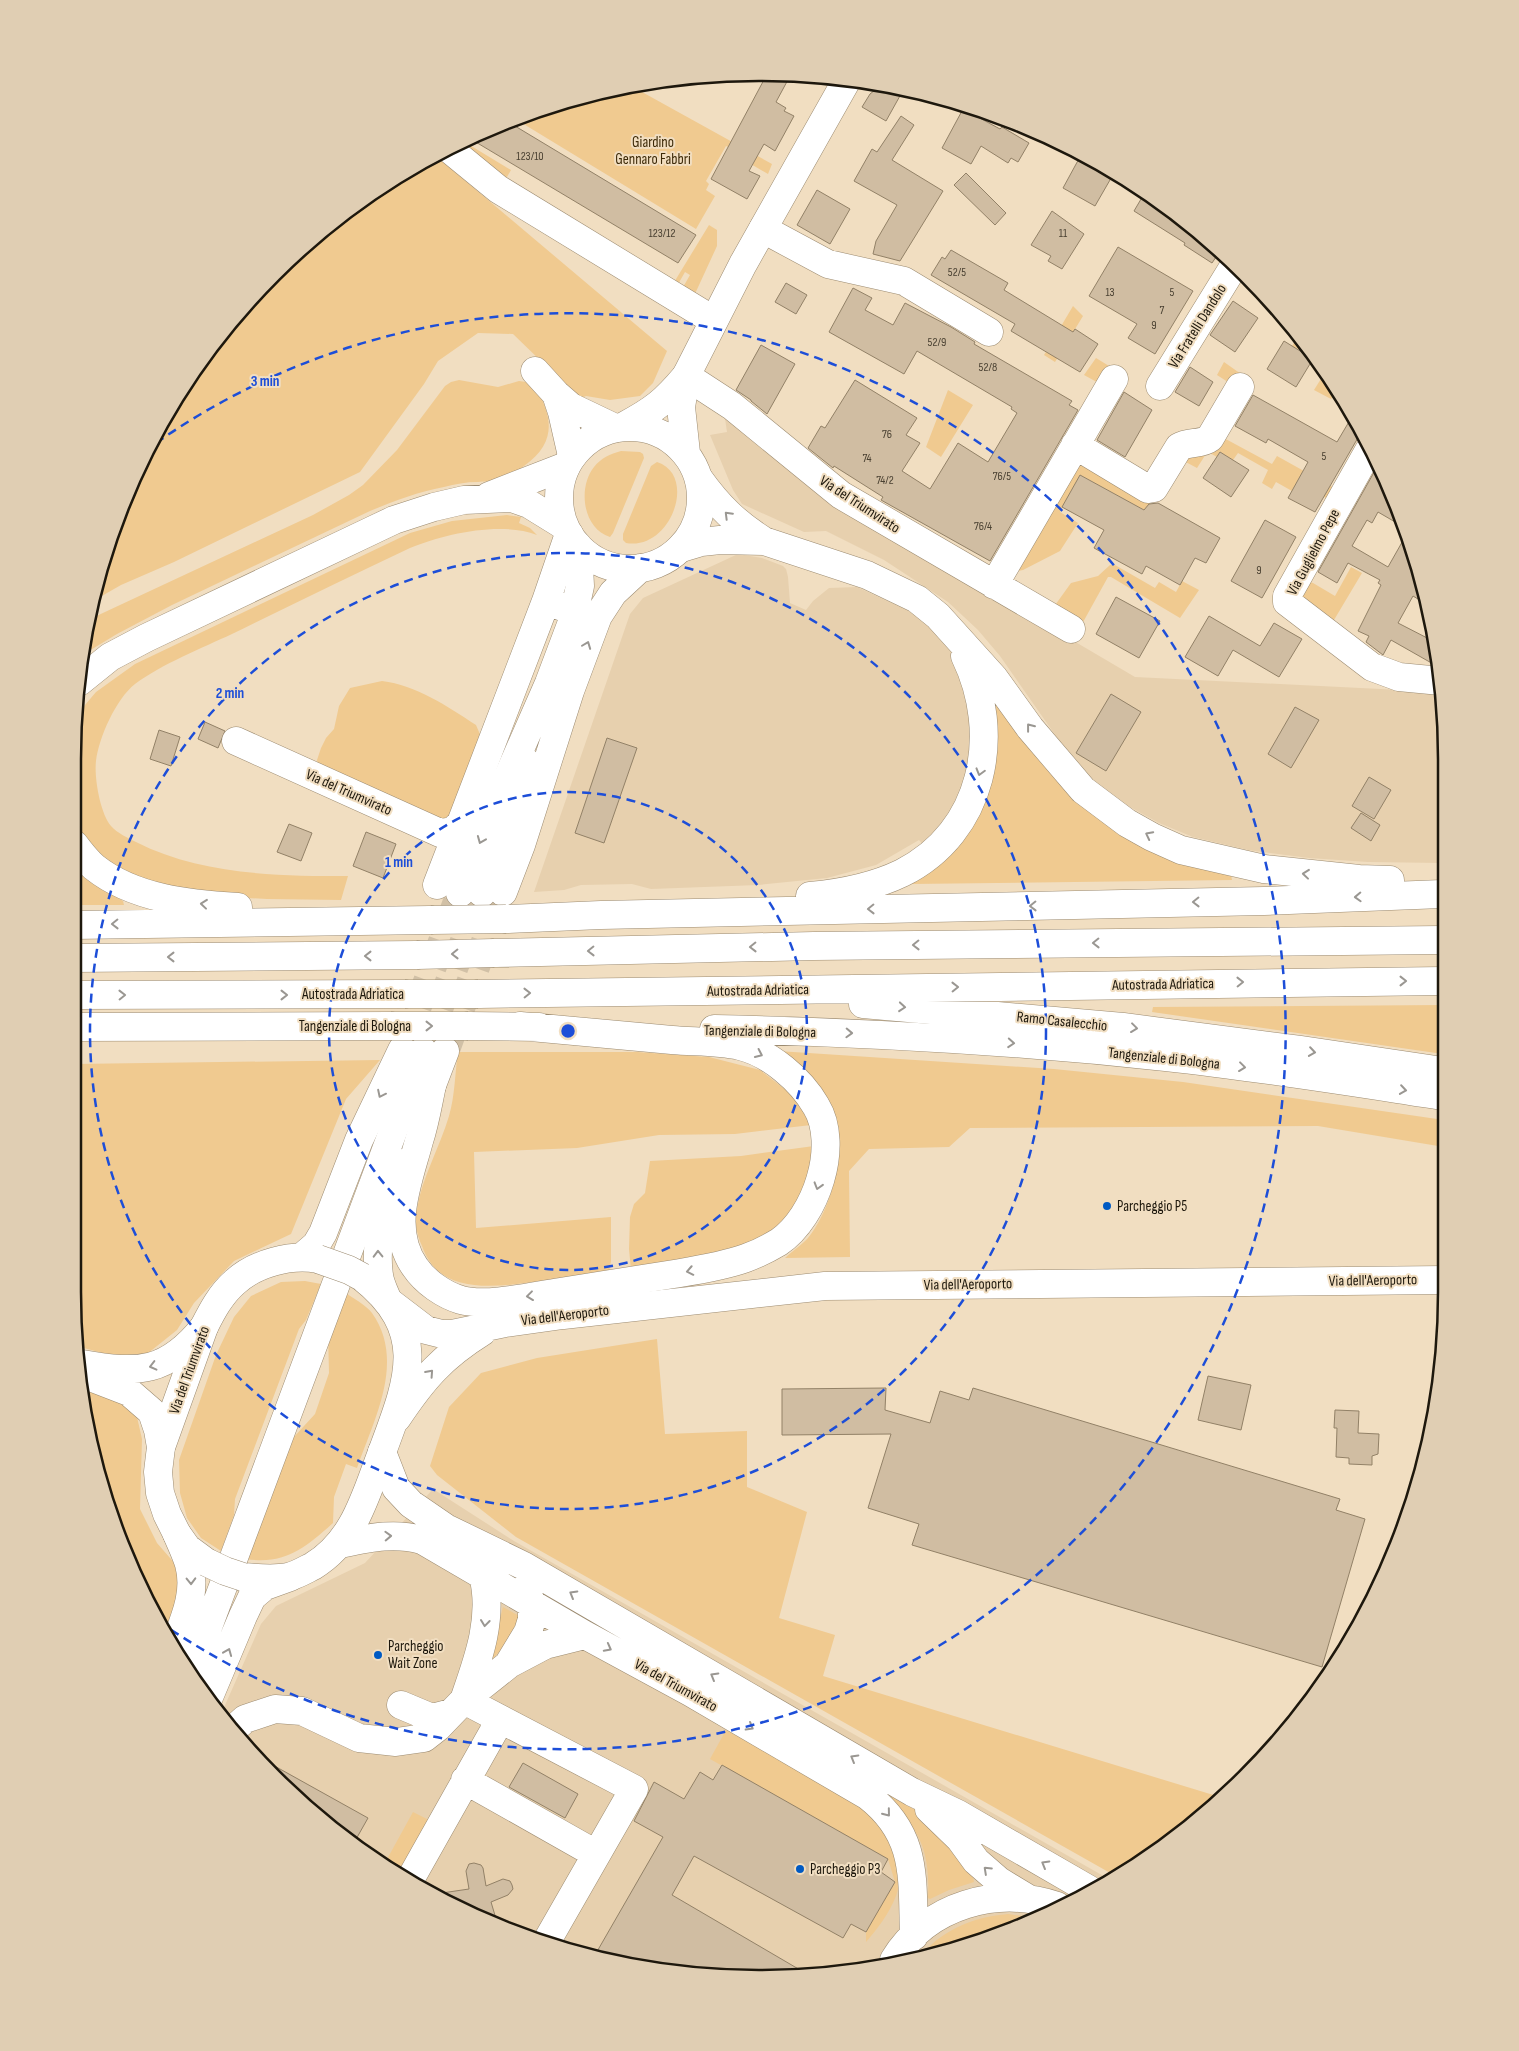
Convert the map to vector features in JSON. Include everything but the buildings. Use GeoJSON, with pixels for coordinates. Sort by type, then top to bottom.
{"type":"FeatureCollection","features":[{"type":"Feature","properties":{"kind":"main road"},"geometry":{"type":"LineString","coordinates":[[686,453],[681,406],[686,376],[713,320],[843,87]]}},
{"type":"Feature","properties":{"kind":"main road"},"geometry":{"type":"LineString","coordinates":[[455,154],[498,189],[713,320]]}},
{"type":"Feature","properties":{"kind":"main road"},"geometry":{"type":"LineString","coordinates":[[763,229],[828,264],[904,281],[988,332]]}},
{"type":"Feature","properties":{"kind":"main road","name":"Via Fratelli Dandolo"},"geometry":{"type":"LineString","coordinates":[[1160,386],[1230,272]]}},
{"type":"Feature","properties":{"kind":"main road"},"geometry":{"type":"LineString","coordinates":[[535,371],[571,407],[620,427],[641,426],[670,438],[686,453],[699,479],[730,518],[764,541],[847,568],[893,586],[917,599],[948,626],[994,678],[1030,728],[1083,790],[1127,823],[1181,850],[1264,869],[1359,879],[1438,880]]}},
{"type":"Feature","properties":{"kind":"main road"},"geometry":{"type":"LineString","coordinates":[[484,499],[569,461],[593,438],[620,427],[660,404],[686,376]]}},
{"type":"Feature","properties":{"kind":"main road","name":"Via del Triumvirato"},"geometry":{"type":"LineString","coordinates":[[686,376],[732,406],[841,495],[1070,629]]}},
{"type":"Feature","properties":{"kind":"main road"},"geometry":{"type":"LineString","coordinates":[[994,585],[1114,379]]}},
{"type":"Feature","properties":{"kind":"main road"},"geometry":{"type":"LineString","coordinates":[[1075,445],[1148,489],[1154,488],[1179,447],[1210,438],[1240,387]]}},
{"type":"Feature","properties":{"kind":"main road"},"geometry":{"type":"LineString","coordinates":[[471,891],[524,836],[560,687],[580,586],[570,535],[559,514],[559,489],[569,461],[562,412],[556,394]]}},
{"type":"Feature","properties":{"kind":"main road","name":"Via Guglielmo Pepe"},"geometry":{"type":"LineString","coordinates":[[1366,456],[1286,596],[1287,602],[1372,667],[1399,677],[1433,680]]}},
{"type":"Feature","properties":{"kind":"main road"},"geometry":{"type":"LineString","coordinates":[[681,548],[693,531],[699,516],[702,497],[699,479]]}},
{"type":"Feature","properties":{"kind":"main road"},"geometry":{"type":"LineString","coordinates":[[87,676],[110,657],[146,638],[394,520],[450,502],[512,498],[529,504],[570,535],[590,557],[609,566],[640,568]]}},
{"type":"Feature","properties":{"kind":"main road"},"geometry":{"type":"LineString","coordinates":[[471,891],[461,823],[570,535]]}},
{"type":"Feature","properties":{"kind":"main road"},"geometry":{"type":"LineString","coordinates":[[471,891],[492,812],[560,687],[586,647],[603,607],[619,586],[640,568],[664,559],[681,548],[701,542],[720,540],[764,541]]}},
{"type":"Feature","properties":{"kind":"main road"},"geometry":{"type":"LineString","coordinates":[[546,602],[575,611]]}},
{"type":"Feature","properties":{"kind":"main road"},"geometry":{"type":"LineString","coordinates":[[601,915],[738,901],[806,897],[860,888],[903,872],[937,848],[950,833],[972,796],[983,762],[985,744],[984,725],[977,686],[962,649],[948,626]]}},
{"type":"Feature","properties":{"kind":"main road"},"geometry":{"type":"LineString","coordinates":[[471,891],[494,860],[560,687]]}},
{"type":"Feature","properties":{"kind":"main road","name":"Via del Triumvirato"},"geometry":{"type":"LineString","coordinates":[[236,741],[440,833],[453,832],[461,823]]}},
{"type":"Feature","properties":{"kind":"main road"},"geometry":{"type":"LineString","coordinates":[[81,852],[94,866],[123,885],[172,900],[205,905],[293,909],[420,921]]}},
{"type":"Feature","properties":{"kind":"main road"},"geometry":{"type":"LineString","coordinates":[[81,925],[420,921],[601,915],[1244,901],[1438,894]]}},
{"type":"Feature","properties":{"kind":"main road"},"geometry":{"type":"LineString","coordinates":[[1144,942],[1349,924],[1438,922]]}},
{"type":"Feature","properties":{"kind":"main road"},"geometry":{"type":"LineString","coordinates":[[81,958],[417,955],[814,946],[1438,940]]}},
{"type":"Feature","properties":{"kind":"main road","name":"Autostrada Adriatica"},"geometry":{"type":"LineString","coordinates":[[81,996],[478,994],[1438,981]]}},
{"type":"Feature","properties":{"kind":"main road","name":"Ramo Casalecchio"},"geometry":{"type":"LineString","coordinates":[[679,991],[830,1001],[1123,1027],[1438,1070]]}},
{"type":"Feature","properties":{"kind":"main road"},"geometry":{"type":"LineString","coordinates":[[81,1044],[147,1037],[329,1026]]}},
{"type":"Feature","properties":{"kind":"main road"},"geometry":{"type":"LineString","coordinates":[[432,1085],[425,1120],[405,1194],[401,1219],[402,1236],[406,1251],[414,1267],[423,1277],[446,1294],[462,1300],[480,1302],[580,1289],[695,1270],[746,1258],[780,1241],[801,1220],[815,1196],[823,1168],[826,1142],[823,1118],[807,1091],[778,1063],[741,1046],[520,1026]]}},
{"type":"Feature","properties":{"kind":"main road","name":"Tangenziale di Bologna"},"geometry":{"type":"LineString","coordinates":[[81,1027],[520,1026],[888,1034],[1167,1057],[1438,1095]]}},
{"type":"Feature","properties":{"kind":"main road"},"geometry":{"type":"LineString","coordinates":[[310,1258],[323,1233],[359,1140],[423,1051]]}},
{"type":"Feature","properties":{"kind":"main road"},"geometry":{"type":"LineString","coordinates":[[194,1665],[423,1051]]}},
{"type":"Feature","properties":{"kind":"main road","name":"Via del Triumvirato"},"geometry":{"type":"LineString","coordinates":[[212,1691],[252,1597],[265,1586],[290,1577],[317,1563],[340,1544],[353,1525],[401,1403],[408,1354],[406,1336],[399,1319],[388,1301],[379,1277],[377,1250],[380,1227],[432,1085],[423,1051]]}},
{"type":"Feature","properties":{"kind":"main road","name":"Via del Triumvirato"},"geometry":{"type":"LineString","coordinates":[[177,1638],[190,1603],[192,1577],[189,1563],[167,1514],[160,1493],[158,1472],[160,1447],[204,1326],[212,1310],[235,1282],[256,1268],[279,1260],[310,1258],[349,1270],[362,1277],[388,1301]]}},
{"type":"Feature","properties":{"kind":"main road","name":"Via dell'Aeroporto"},"geometry":{"type":"LineString","coordinates":[[388,1301],[426,1330],[452,1334],[494,1325],[563,1315],[824,1286],[1438,1280]]}},
{"type":"Feature","properties":{"kind":"main road","name":"Via dell'Aeroporto"},"geometry":{"type":"LineString","coordinates":[[392,1426],[417,1388],[438,1364],[457,1348],[494,1325]]}},
{"type":"Feature","properties":{"kind":"main road"},"geometry":{"type":"LineString","coordinates":[[86,1365],[110,1369],[140,1369],[160,1364],[176,1357],[192,1342],[204,1326]]}},
{"type":"Feature","properties":{"kind":"main road"},"geometry":{"type":"LineString","coordinates":[[87,1375],[129,1392],[152,1412],[158,1430],[160,1447]]}},
{"type":"Feature","properties":{"kind":"main road","name":"Via del Triumvirato"},"geometry":{"type":"LineString","coordinates":[[382,1452],[396,1488],[411,1504],[446,1528],[524,1566],[912,1792],[958,1814],[1084,1887]]}},
{"type":"Feature","properties":{"kind":"main road"},"geometry":{"type":"LineString","coordinates":[[446,1528],[520,1577],[532,1604],[532,1619],[528,1632],[508,1665]]}},
{"type":"Feature","properties":{"kind":"main road","name":"Via del Triumvirato"},"geometry":{"type":"LineString","coordinates":[[177,1534],[187,1548],[206,1562],[243,1577],[270,1579],[290,1577]]}},
{"type":"Feature","properties":{"kind":"main road","name":"Via del Triumvirato"},"geometry":{"type":"LineString","coordinates":[[340,1544],[382,1536],[405,1535],[422,1540],[585,1635],[690,1692],[854,1787],[883,1807],[895,1823],[909,1854],[914,1936]]}},
{"type":"Feature","properties":{"kind":"main road"},"geometry":{"type":"LineString","coordinates":[[458,1707],[481,1651],[487,1603],[483,1575]]}},
{"type":"Feature","properties":{"kind":"main road"},"geometry":{"type":"LineString","coordinates":[[238,1725],[245,1719],[275,1709],[302,1711],[358,1738],[396,1742],[424,1738],[508,1665],[545,1645],[585,1635]]}},
{"type":"Feature","properties":{"kind":"main road"},"geometry":{"type":"LineString","coordinates":[[400,1705],[432,1718],[458,1707],[500,1720],[634,1789],[549,1937]]}},
{"type":"Feature","properties":{"kind":"main road"},"geometry":{"type":"LineString","coordinates":[[413,1874],[500,1720]]}},
{"type":"Feature","properties":{"kind":"main road"},"geometry":{"type":"LineString","coordinates":[[465,1780],[596,1854]]}},
{"type":"Feature","properties":{"kind":"main road","name":"Via del Triumvirato"},"geometry":{"type":"LineString","coordinates":[[912,1792],[960,1839],[976,1861],[998,1881],[1027,1898]]}},
{"type":"Feature","properties":{"kind":"main road"},"geometry":{"type":"LineString","coordinates":[[898,1956],[914,1936],[942,1915],[974,1901],[1009,1897],[1027,1898],[1050,1904]]}},
{"type":"Feature","properties":{"kind":"shaded area"},"geometry":{"type":"Polygon","coordinates":[[[724,412],[829,497],[1135,677],[1434,692],[1438,760],[1438,863],[1368,862],[1309,858],[1248,850],[1193,837],[1159,823],[1130,807],[1095,781],[1065,749],[1000,656],[978,630],[948,602],[884,560],[826,531],[804,532],[742,504],[733,490],[710,435],[727,432],[724,412]]]}},
{"type":"Feature","properties":{"kind":"shaded area"},"geometry":{"type":"Polygon","coordinates":[[[738,554],[762,558],[783,566],[788,577],[790,603],[806,610],[813,601],[829,588],[857,587],[909,611],[928,625],[941,639],[953,654],[975,727],[962,796],[925,847],[919,840],[876,865],[827,878],[758,885],[651,889],[632,884],[581,885],[564,890],[534,892],[630,614],[643,598],[738,554]]]}},
{"type":"Feature","properties":{"kind":"shaded area"},"geometry":{"type":"Polygon","coordinates":[[[433,1489],[514,1541],[1104,1876],[1059,1900],[978,1934],[892,1957],[804,1968],[760,1970],[715,1968],[627,1957],[541,1934],[500,1918],[420,1879],[347,1830],[280,1771],[224,1708],[261,1624],[276,1606],[365,1563],[433,1489]]]}},
{"type":"Feature","properties":{"kind":"green space","name":"Giardino Gennaro Fabbri"},"geometry":{"type":"Polygon","coordinates":[[[641,92],[772,164],[768,174],[749,163],[747,156],[726,146],[706,181],[709,184],[706,190],[715,196],[696,229],[523,124],[584,104],[641,92]]]}},
{"type":"Feature","properties":{"kind":"green space"},"geometry":{"type":"Polygon","coordinates":[[[471,146],[511,170],[504,182],[464,149],[471,146]]]}},
{"type":"Feature","properties":{"kind":"green space"},"geometry":{"type":"Polygon","coordinates":[[[442,161],[667,351],[653,383],[640,396],[610,400],[586,396],[573,401],[545,365],[513,334],[478,333],[438,361],[424,384],[360,472],[174,562],[121,585],[101,596],[117,541],[151,460],[172,420],[221,347],[280,280],[312,250],[347,221],[383,196],[442,161]]]}},
{"type":"Feature","properties":{"kind":"green space"},"geometry":{"type":"Polygon","coordinates":[[[709,225],[717,230],[717,246],[694,296],[682,289],[690,275],[685,272],[677,286],[673,284],[709,225]]]}},
{"type":"Feature","properties":{"kind":"green space"},"geometry":{"type":"Polygon","coordinates":[[[1073,306],[1083,316],[1055,362],[1044,355],[1073,306]]]}},
{"type":"Feature","properties":{"kind":"green space"},"geometry":{"type":"Polygon","coordinates":[[[1294,342],[1300,350],[1292,346],[1294,342]]]}},
{"type":"Feature","properties":{"kind":"green space"},"geometry":{"type":"Polygon","coordinates":[[[1096,358],[1114,369],[1104,386],[1084,375],[1096,358]]]}},
{"type":"Feature","properties":{"kind":"green space"},"geometry":{"type":"Polygon","coordinates":[[[1224,362],[1241,374],[1234,386],[1217,375],[1224,362]]]}},
{"type":"Feature","properties":{"kind":"green space"},"geometry":{"type":"Polygon","coordinates":[[[1321,379],[1332,397],[1331,399],[1314,390],[1321,379]]]}},
{"type":"Feature","properties":{"kind":"green space"},"geometry":{"type":"Polygon","coordinates":[[[459,380],[498,387],[519,381],[533,383],[545,406],[548,417],[549,428],[543,447],[535,457],[508,477],[495,481],[465,483],[434,489],[406,497],[370,511],[172,605],[90,650],[97,616],[313,515],[363,485],[397,450],[445,386],[459,380]]]}},
{"type":"Feature","properties":{"kind":"green space"},"geometry":{"type":"Polygon","coordinates":[[[948,390],[973,405],[941,457],[926,447],[948,390]]]}},
{"type":"Feature","properties":{"kind":"green space"},"geometry":{"type":"Polygon","coordinates":[[[1222,437],[1272,464],[1277,456],[1338,490],[1331,502],[1299,478],[1292,491],[1276,482],[1272,489],[1262,483],[1268,470],[1238,453],[1233,460],[1220,452],[1217,457],[1210,453],[1206,454],[1197,468],[1180,459],[1222,437]]]}},
{"type":"Feature","properties":{"kind":"green space"},"geometry":{"type":"Polygon","coordinates":[[[621,451],[640,452],[644,458],[610,537],[593,525],[588,516],[585,496],[586,485],[589,475],[600,461],[613,453],[621,451]]]}},
{"type":"Feature","properties":{"kind":"green space"},"geometry":{"type":"Polygon","coordinates":[[[1075,460],[1152,500],[1146,511],[1080,475],[1060,512],[1078,523],[1060,551],[1018,571],[1075,460]]]}},
{"type":"Feature","properties":{"kind":"green space"},"geometry":{"type":"Polygon","coordinates":[[[657,462],[669,470],[676,481],[677,495],[674,510],[656,536],[642,542],[626,543],[623,540],[623,534],[651,466],[657,462]]]}},
{"type":"Feature","properties":{"kind":"green space"},"geometry":{"type":"Polygon","coordinates":[[[507,515],[521,517],[519,523],[530,528],[537,535],[523,531],[490,529],[456,534],[424,543],[182,657],[157,670],[135,684],[128,691],[121,699],[110,719],[98,751],[96,768],[101,804],[107,820],[116,831],[161,853],[213,867],[267,874],[348,876],[341,900],[267,899],[177,892],[114,869],[83,838],[81,834],[81,760],[83,715],[85,705],[96,692],[135,664],[410,533],[452,521],[507,515]]]}},
{"type":"Feature","properties":{"kind":"green space"},"geometry":{"type":"Polygon","coordinates":[[[1110,565],[1115,565],[1155,588],[1159,582],[1176,592],[1182,581],[1199,590],[1180,618],[1111,577],[1108,577],[1082,624],[1053,608],[1071,583],[1098,576],[1110,565]]]}},
{"type":"Feature","properties":{"kind":"green space"},"geometry":{"type":"Polygon","coordinates":[[[1351,567],[1362,573],[1331,625],[1296,597],[1304,580],[1335,596],[1351,567]]]}},
{"type":"Feature","properties":{"kind":"green space"},"geometry":{"type":"Polygon","coordinates":[[[382,681],[395,683],[419,692],[476,725],[482,739],[451,822],[319,773],[317,760],[321,748],[326,738],[334,729],[339,706],[350,688],[382,681]]]}},
{"type":"Feature","properties":{"kind":"green space"},"geometry":{"type":"Polygon","coordinates":[[[999,704],[1053,772],[1231,875],[1232,880],[911,884],[996,742],[995,707],[999,704]]]}},
{"type":"Feature","properties":{"kind":"green space"},"geometry":{"type":"Polygon","coordinates":[[[81,873],[123,901],[124,905],[81,905],[81,873]]]}},
{"type":"Feature","properties":{"kind":"green space"},"geometry":{"type":"Polygon","coordinates":[[[1438,1005],[1438,1053],[1152,1012],[1153,1007],[1438,1005]]]}},
{"type":"Feature","properties":{"kind":"green space"},"geometry":{"type":"Polygon","coordinates":[[[778,1051],[1054,1069],[1183,1082],[1438,1119],[1438,1146],[1318,1126],[970,1128],[949,1147],[869,1149],[849,1171],[850,1257],[785,1258],[808,1238],[817,1225],[825,1210],[836,1175],[839,1139],[837,1122],[827,1099],[808,1076],[778,1051]]]}},
{"type":"Feature","properties":{"kind":"green space"},"geometry":{"type":"Polygon","coordinates":[[[458,1052],[637,1052],[709,1057],[760,1070],[791,1094],[804,1108],[811,1125],[735,1134],[659,1135],[577,1148],[474,1152],[476,1228],[611,1217],[611,1261],[609,1272],[507,1285],[472,1285],[456,1281],[442,1274],[431,1263],[420,1242],[416,1224],[419,1197],[451,1108],[458,1052]]]}},
{"type":"Feature","properties":{"kind":"green space"},"geometry":{"type":"Polygon","coordinates":[[[380,1060],[346,1099],[291,1234],[234,1261],[194,1303],[177,1330],[147,1354],[110,1355],[84,1348],[81,1291],[81,1064],[380,1060]]]}},
{"type":"Feature","properties":{"kind":"green space"},"geometry":{"type":"Polygon","coordinates":[[[814,1146],[802,1204],[750,1249],[631,1270],[629,1249],[630,1217],[634,1204],[645,1193],[650,1161],[741,1156],[814,1146]]]}},
{"type":"Feature","properties":{"kind":"green space"},"geometry":{"type":"Polygon","coordinates":[[[305,1281],[321,1284],[306,1320],[299,1329],[235,1499],[234,1515],[221,1551],[201,1538],[187,1518],[180,1493],[179,1460],[216,1355],[234,1317],[251,1296],[281,1282],[305,1281]]]}},
{"type":"Feature","properties":{"kind":"green space"},"geometry":{"type":"Polygon","coordinates":[[[344,1292],[363,1304],[372,1313],[382,1331],[386,1351],[387,1370],[384,1390],[371,1430],[357,1468],[346,1464],[334,1497],[333,1523],[294,1553],[272,1559],[246,1559],[293,1438],[315,1414],[329,1373],[328,1333],[344,1292]]]}},
{"type":"Feature","properties":{"kind":"green space"},"geometry":{"type":"Polygon","coordinates":[[[657,1339],[665,1434],[747,1431],[747,1487],[807,1512],[779,1618],[835,1635],[823,1676],[1213,1795],[1172,1830],[1109,1872],[516,1537],[437,1475],[430,1466],[449,1407],[481,1373],[537,1358],[657,1339]]]}},
{"type":"Feature","properties":{"kind":"green space"},"geometry":{"type":"Polygon","coordinates":[[[88,1388],[119,1401],[137,1417],[142,1439],[140,1509],[157,1543],[177,1566],[182,1605],[172,1630],[151,1591],[117,1510],[104,1467],[88,1388]]]}},
{"type":"Feature","properties":{"kind":"green space"},"geometry":{"type":"Polygon","coordinates":[[[503,1607],[521,1617],[517,1632],[488,1664],[503,1607]]]}},
{"type":"Feature","properties":{"kind":"green space"},"geometry":{"type":"Polygon","coordinates":[[[726,1730],[863,1806],[879,1825],[892,1847],[899,1872],[899,1884],[890,1909],[866,1942],[866,1932],[895,1882],[888,1859],[710,1759],[726,1730]]]}},
{"type":"Feature","properties":{"kind":"green space"},"geometry":{"type":"Polygon","coordinates":[[[874,1787],[926,1816],[973,1877],[974,1882],[949,1890],[930,1899],[928,1898],[926,1861],[923,1847],[917,1834],[899,1811],[874,1787]]]}},
{"type":"Feature","properties":{"kind":"green space"},"geometry":{"type":"Polygon","coordinates":[[[413,1812],[429,1820],[403,1868],[388,1858],[413,1812]]]}},
{"type":"Feature","properties":{"kind":"green space"},"geometry":{"type":"Polygon","coordinates":[[[1008,1914],[1023,1916],[978,1934],[927,1949],[951,1930],[973,1921],[1008,1914]]]}},
{"type":"Feature","properties":{"kind":"tunnel"},"geometry":{"type":"LineString","coordinates":[[447,1047],[503,892]]}},
{"type":"Feature","properties":{"kind":"tunnel"},"geometry":{"type":"LineString","coordinates":[[425,1047],[480,898]]}},
{"type":"Feature","properties":{"kind":"tunnel"},"geometry":{"type":"LineString","coordinates":[[403,1046],[458,899]]}},
{"type":"Feature","properties":{"kind":"place","name":"Parcheggio P5"},"geometry":{"type":"Point","coordinates":[1107,1206]}},
{"type":"Feature","properties":{"kind":"place","name":"Parcheggio Wait Zone"},"geometry":{"type":"Point","coordinates":[378,1655]}},
{"type":"Feature","properties":{"kind":"place","name":"Parcheggio P3"},"geometry":{"type":"Point","coordinates":[800,1869]}}]}
